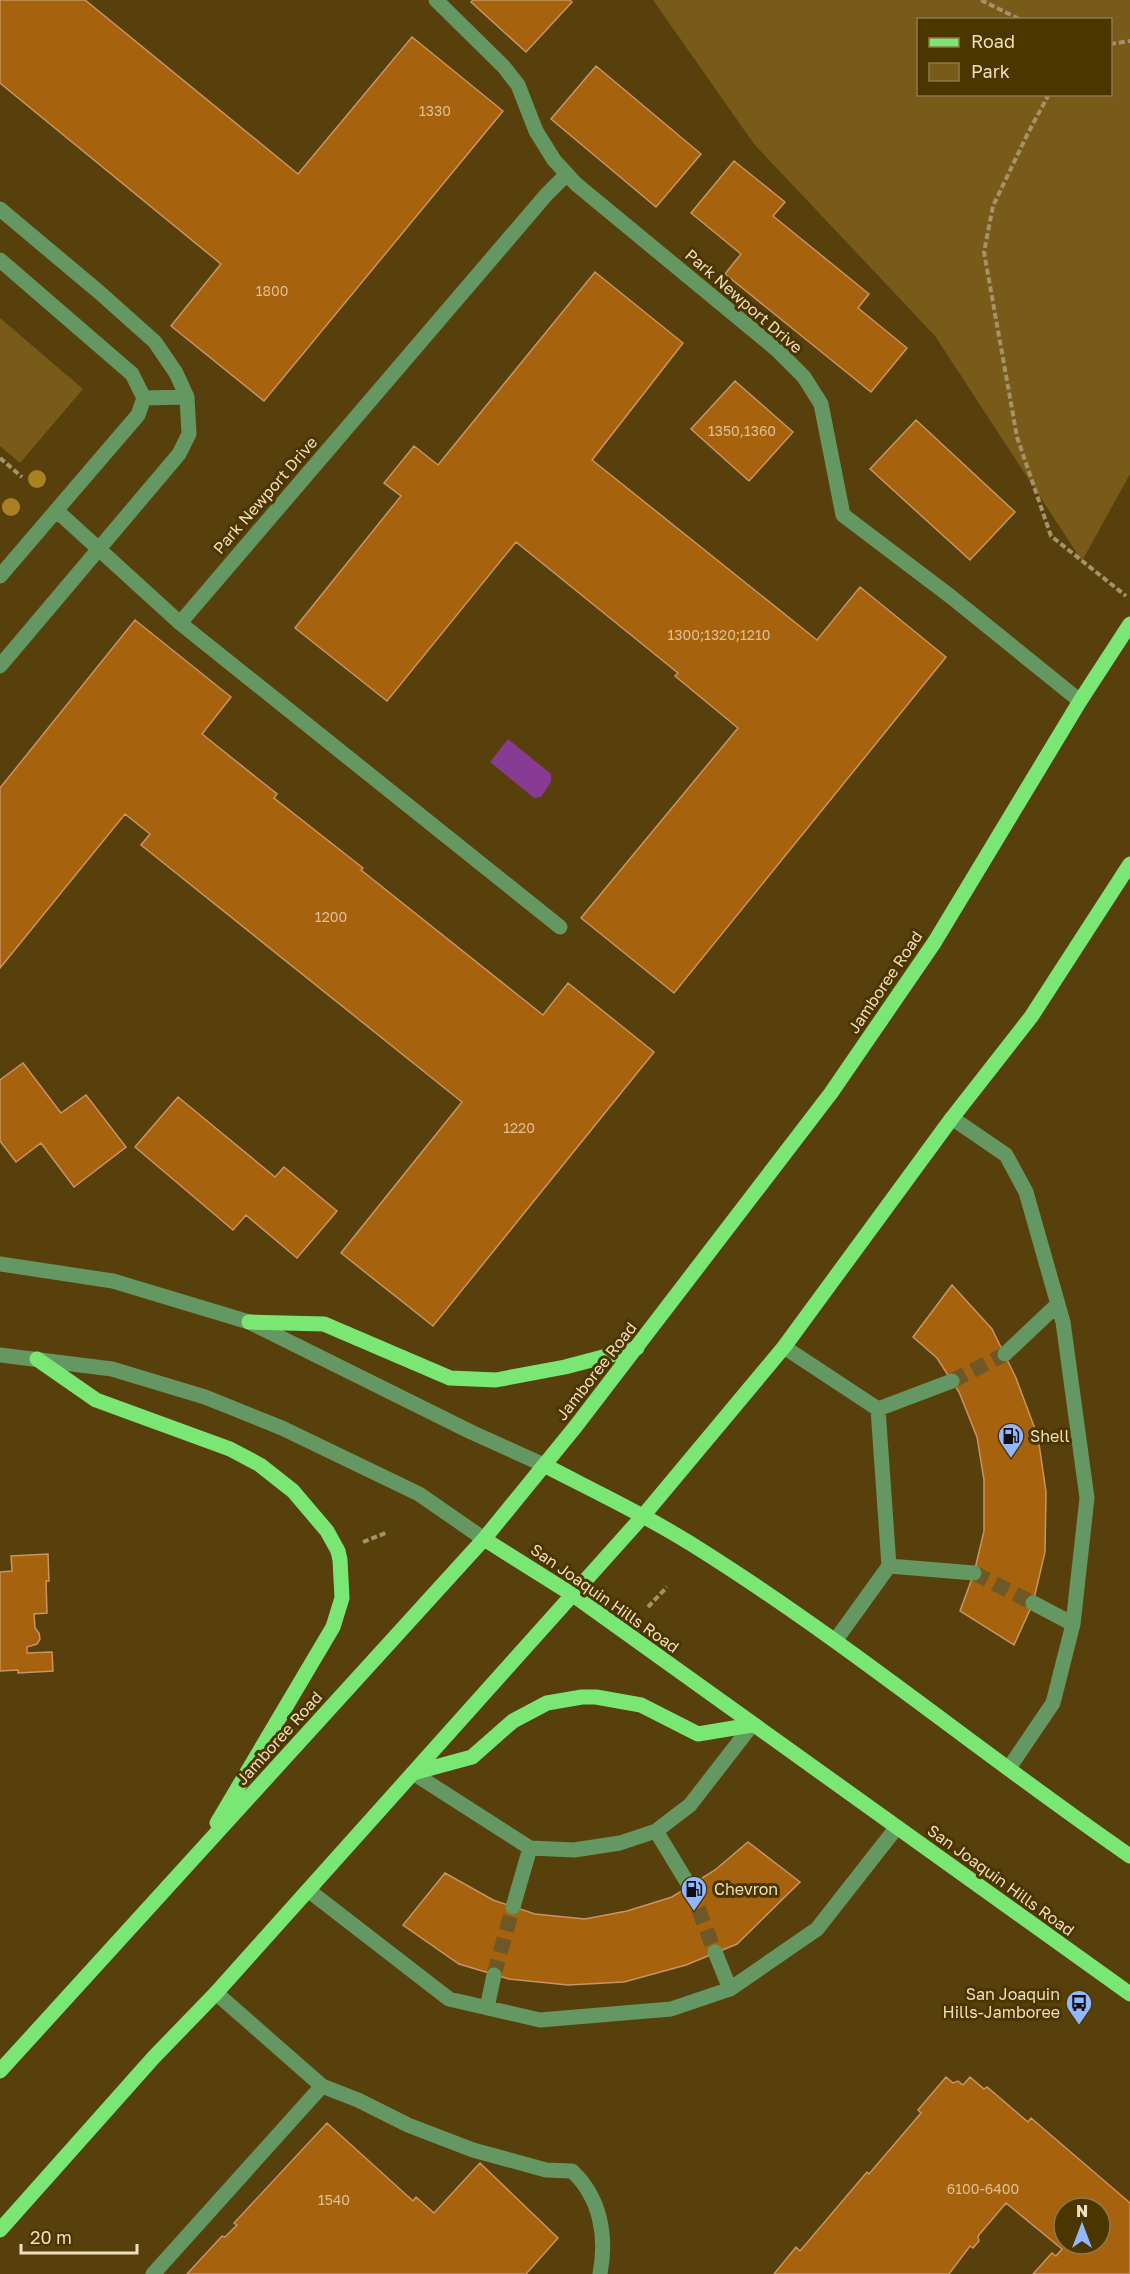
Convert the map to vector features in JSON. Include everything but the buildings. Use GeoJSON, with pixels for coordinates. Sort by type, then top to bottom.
{"type":"FeatureCollection","features":[{"type":"Feature","properties":{"kind":"main road","name":"Jamboree Road"},"geometry":{"type":"LineString","coordinates":[[0,2071],[484,1539],[637,1348],[831,1093],[928,952],[1080,701],[1130,624]]}},
{"type":"Feature","properties":{"kind":"main road"},"geometry":{"type":"LineString","coordinates":[[0,2230],[573,1595],[643,1516],[784,1347],[952,1118],[1031,1017],[1130,864]]}},
{"type":"Feature","properties":{"kind":"main road"},"geometry":{"type":"LineString","coordinates":[[249,1322],[324,1324],[450,1378],[496,1380],[565,1367],[637,1348]]}},
{"type":"Feature","properties":{"kind":"main road"},"geometry":{"type":"LineString","coordinates":[[37,1359],[96,1400],[230,1449],[260,1466],[292,1491],[327,1531],[338,1551],[342,1598],[333,1627],[199,1852]]}},
{"type":"Feature","properties":{"kind":"main road"},"geometry":{"type":"LineString","coordinates":[[544,1465],[643,1516],[704,1551],[835,1641],[1130,1856]]}},
{"type":"Feature","properties":{"kind":"main road","name":"San Joaquin Hills Road"},"geometry":{"type":"LineString","coordinates":[[484,1539],[573,1595],[1130,1994]]}},
{"type":"Feature","properties":{"kind":"main road"},"geometry":{"type":"LineString","coordinates":[[413,1773],[472,1757],[513,1721],[547,1704],[582,1697],[596,1697],[641,1705],[698,1734],[752,1725]]}},
{"type":"Feature","properties":{"kind":"street","name":"Park Newport Drive"},"geometry":{"type":"LineString","coordinates":[[436,0],[504,67],[518,85],[536,130],[554,160],[576,184],[776,349],[804,378],[821,404],[843,515],[950,596],[1080,701]]}},
{"type":"Feature","properties":{"kind":"street","name":"Park Newport Drive"},"geometry":{"type":"LineString","coordinates":[[180,622],[546,195],[567,174]]}},
{"type":"Feature","properties":{"kind":"street"},"geometry":{"type":"LineString","coordinates":[[0,209],[155,342],[176,373],[187,397],[189,434],[179,454],[0,666]]}},
{"type":"Feature","properties":{"kind":"street"},"geometry":{"type":"LineString","coordinates":[[0,260],[132,374],[144,398],[138,415],[0,576]]}},
{"type":"Feature","properties":{"kind":"street"},"geometry":{"type":"LineString","coordinates":[[144,398],[187,397]]}},
{"type":"Feature","properties":{"kind":"street"},"geometry":{"type":"LineString","coordinates":[[57,511],[180,622],[560,927]]}},
{"type":"Feature","properties":{"kind":"street"},"geometry":{"type":"LineString","coordinates":[[952,1118],[1006,1155],[1026,1192],[1063,1322],[1087,1498],[1073,1624],[1053,1703],[1010,1768]]}},
{"type":"Feature","properties":{"kind":"street"},"geometry":{"type":"LineString","coordinates":[[0,1263],[113,1281],[249,1322],[471,1432],[544,1465]]}},
{"type":"Feature","properties":{"kind":"street"},"geometry":{"type":"LineString","coordinates":[[1005,1354],[1058,1304]]}},
{"type":"Feature","properties":{"kind":"street"},"geometry":{"type":"LineString","coordinates":[[784,1347],[878,1409]]}},
{"type":"Feature","properties":{"kind":"street","name":"San Joaquin Hills Road"},"geometry":{"type":"LineString","coordinates":[[0,1355],[112,1369],[205,1397],[282,1428],[419,1494],[484,1539]]}},
{"type":"Feature","properties":{"kind":"street"},"geometry":{"type":"LineString","coordinates":[[878,1409],[952,1382]]}},
{"type":"Feature","properties":{"kind":"street"},"geometry":{"type":"LineString","coordinates":[[835,1641],[889,1566],[878,1409]]}},
{"type":"Feature","properties":{"kind":"street"},"geometry":{"type":"LineString","coordinates":[[889,1566],[974,1573]]}},
{"type":"Feature","properties":{"kind":"street"},"geometry":{"type":"LineString","coordinates":[[1033,1603],[1073,1624]]}},
{"type":"Feature","properties":{"kind":"street"},"geometry":{"type":"LineString","coordinates":[[413,1773],[530,1848],[574,1850],[620,1843],[656,1831],[690,1805],[752,1725]]}},
{"type":"Feature","properties":{"kind":"street"},"geometry":{"type":"LineString","coordinates":[[308,1890],[449,1999],[540,2020],[671,2009],[730,1989],[817,1929],[897,1827]]}},
{"type":"Feature","properties":{"kind":"street"},"geometry":{"type":"LineString","coordinates":[[656,1831],[690,1887]]}},
{"type":"Feature","properties":{"kind":"street"},"geometry":{"type":"LineString","coordinates":[[513,1907],[530,1848]]}},
{"type":"Feature","properties":{"kind":"street"},"geometry":{"type":"LineString","coordinates":[[715,1952],[730,1989]]}},
{"type":"Feature","properties":{"kind":"street"},"geometry":{"type":"LineString","coordinates":[[487,2008],[494,1975]]}},
{"type":"Feature","properties":{"kind":"street"},"geometry":{"type":"LineString","coordinates":[[216,1993],[322,2086],[358,2100],[408,2125],[473,2150],[546,2170],[572,2171],[584,2183],[604,2231],[604,2255],[600,2274]]}},
{"type":"Feature","properties":{"kind":"street"},"geometry":{"type":"LineString","coordinates":[[153,2274],[322,2086]]}},
{"type":"Feature","properties":{"kind":"path"},"geometry":{"type":"LineString","coordinates":[[981,0],[1016,18]]}},
{"type":"Feature","properties":{"kind":"path"},"geometry":{"type":"LineString","coordinates":[[1112,44],[1130,41]]}},
{"type":"Feature","properties":{"kind":"path"},"geometry":{"type":"LineString","coordinates":[[1048,96],[993,206],[984,252],[1017,436],[1051,536],[1130,599]]}},
{"type":"Feature","properties":{"kind":"path"},"geometry":{"type":"LineString","coordinates":[[0,458],[22,477]]}},
{"type":"Feature","properties":{"kind":"path"},"geometry":{"type":"LineString","coordinates":[[354,1546],[387,1532]]}},
{"type":"Feature","properties":{"kind":"path"},"geometry":{"type":"LineString","coordinates":[[648,1607],[667,1587]]}},
{"type":"Feature","properties":{"kind":"green space"},"geometry":{"type":"Polygon","coordinates":[[[653,0],[1130,0],[1130,474],[1082,561],[935,336],[754,144],[653,0]]]}},
{"type":"Feature","properties":{"kind":"green space"},"geometry":{"type":"Polygon","coordinates":[[[0,318],[83,389],[20,463],[0,446],[0,318]]]}},
{"type":"Feature","properties":{"kind":"shaded area"},"geometry":{"type":"Polygon","coordinates":[[[508,739],[551,774],[551,782],[541,797],[534,798],[490,762],[508,739]]]}},
{"type":"Feature","properties":{"kind":"tunnel"},"geometry":{"type":"LineString","coordinates":[[952,1381],[1005,1354]]}},
{"type":"Feature","properties":{"kind":"tunnel"},"geometry":{"type":"LineString","coordinates":[[974,1573],[1033,1603]]}},
{"type":"Feature","properties":{"kind":"tunnel"},"geometry":{"type":"LineString","coordinates":[[690,1887],[715,1952]]}},
{"type":"Feature","properties":{"kind":"tunnel"},"geometry":{"type":"LineString","coordinates":[[494,1975],[513,1907]]}},
{"type":"Feature","properties":{"kind":"place","name":"Shell"},"geometry":{"type":"Point","coordinates":[1011,1459]}},
{"type":"Feature","properties":{"kind":"place","name":"Chevron"},"geometry":{"type":"Point","coordinates":[694,1912]}},
{"type":"Feature","properties":{"kind":"place","name":"San Joaquin Hills-Jamboree"},"geometry":{"type":"Point","coordinates":[1079,2026]}}]}
